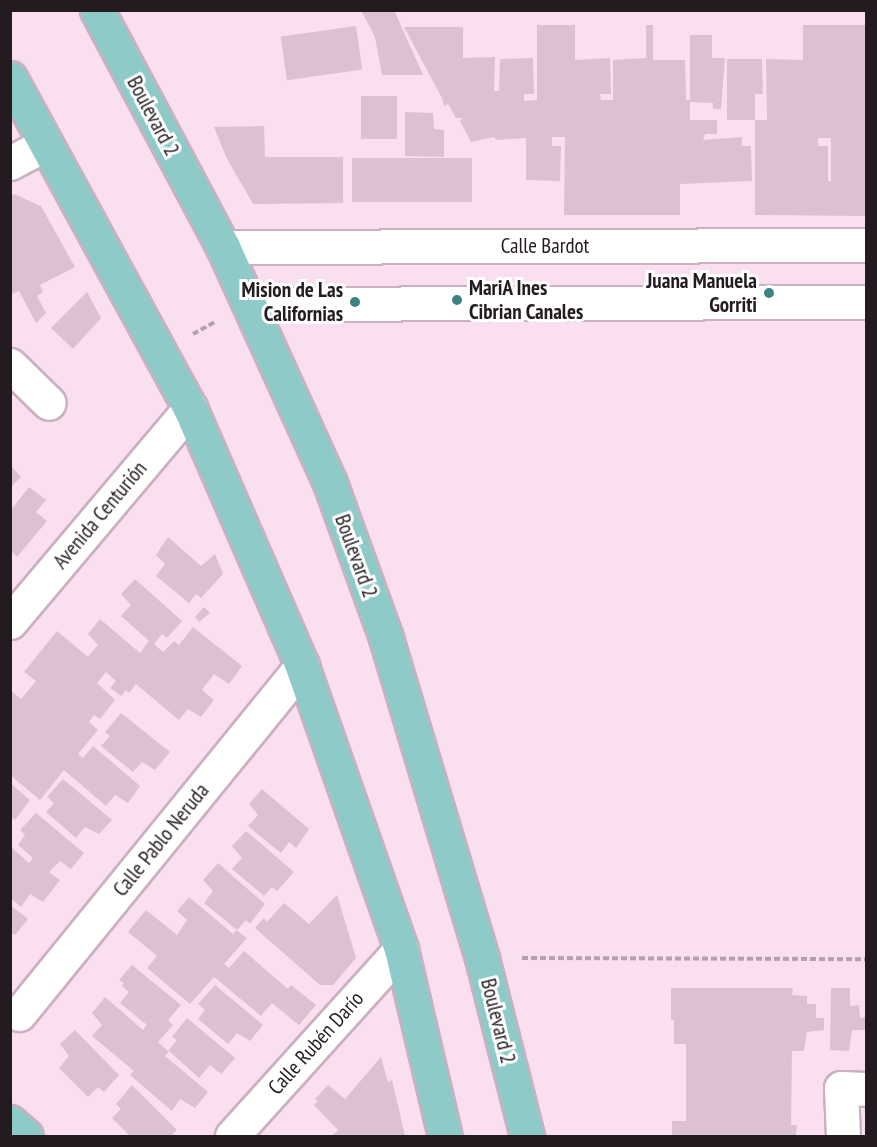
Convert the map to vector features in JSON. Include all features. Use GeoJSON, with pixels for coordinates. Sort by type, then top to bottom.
{"type":"FeatureCollection","features":[{"type":"Feature","properties":{"kind":"main road","name":"Boulevard 2"},"geometry":{"type":"LineString","coordinates":[[97,10],[223,247],[251,304],[330,483],[386,638],[483,958],[527,1137]]}},
{"type":"Feature","properties":{"kind":"main road"},"geometry":{"type":"LineString","coordinates":[[10,78],[190,408],[302,666],[401,949],[445,1137]]}},
{"type":"Feature","properties":{"kind":"main road"},"geometry":{"type":"LineString","coordinates":[[10,1122],[26,1137]]}},
{"type":"Feature","properties":{"kind":"street"},"geometry":{"type":"LineString","coordinates":[[10,163],[45,144]]}},
{"type":"Feature","properties":{"kind":"street","name":"Calle Bardot"},"geometry":{"type":"LineString","coordinates":[[223,247],[867,245]]}},
{"type":"Feature","properties":{"kind":"street"},"geometry":{"type":"LineString","coordinates":[[251,304],[867,302]]}},
{"type":"Feature","properties":{"kind":"street"},"geometry":{"type":"LineString","coordinates":[[13,373],[49,403]]}},
{"type":"Feature","properties":{"kind":"street","name":"Avenida Centurión"},"geometry":{"type":"LineString","coordinates":[[10,622],[190,408]]}},
{"type":"Feature","properties":{"kind":"street","name":"Calle Pablo Neruda"},"geometry":{"type":"LineString","coordinates":[[19,1014],[302,666]]}},
{"type":"Feature","properties":{"kind":"street","name":"Calle Rubén Darío"},"geometry":{"type":"LineString","coordinates":[[232,1137],[401,949]]}},
{"type":"Feature","properties":{"kind":"street"},"geometry":{"type":"LineString","coordinates":[[843,1137],[842,1088],[867,1089]]}},
{"type":"Feature","properties":{"kind":"path"},"geometry":{"type":"LineString","coordinates":[[159,351],[251,304]]}},
{"type":"Feature","properties":{"kind":"path"},"geometry":{"type":"LineString","coordinates":[[483,958],[867,960]]}},
{"type":"Feature","properties":{"kind":"building"},"geometry":{"type":"Polygon","coordinates":[[[361,10],[394,10],[423,75],[382,75],[375,37],[361,10]]]}},
{"type":"Feature","properties":{"kind":"building"},"geometry":{"type":"Polygon","coordinates":[[[537,25],[575,25],[575,60],[610,58],[611,94],[600,94],[601,100],[613,100],[613,60],[646,58],[646,25],[653,25],[653,60],[685,60],[686,100],[690,100],[690,35],[712,35],[712,58],[725,58],[721,109],[713,109],[713,103],[690,102],[690,120],[717,120],[717,134],[705,134],[703,140],[742,137],[742,146],[751,146],[752,181],[680,184],[680,215],[564,215],[565,137],[552,137],[552,146],[561,146],[560,181],[526,180],[526,138],[496,140],[494,137],[471,142],[460,121],[463,118],[456,118],[448,104],[444,106],[442,98],[404,27],[463,27],[463,58],[495,57],[494,91],[499,91],[500,59],[533,58],[534,94],[524,94],[524,101],[537,100],[537,25]]]}},
{"type":"Feature","properties":{"kind":"building"},"geometry":{"type":"Polygon","coordinates":[[[803,25],[866,25],[866,216],[755,215],[755,120],[767,120],[766,59],[803,60],[803,25]],[[818,138],[818,146],[828,146],[828,181],[831,181],[831,138],[818,138]]]}},
{"type":"Feature","properties":{"kind":"building"},"geometry":{"type":"Polygon","coordinates":[[[356,26],[362,70],[287,80],[281,37],[356,26]]]}},
{"type":"Feature","properties":{"kind":"building"},"geometry":{"type":"Polygon","coordinates":[[[727,59],[762,59],[763,94],[755,94],[755,120],[727,120],[727,59]]]}},
{"type":"Feature","properties":{"kind":"building"},"geometry":{"type":"Polygon","coordinates":[[[361,96],[397,96],[397,139],[361,139],[361,96]]]}},
{"type":"Feature","properties":{"kind":"building"},"geometry":{"type":"Polygon","coordinates":[[[405,112],[433,113],[434,129],[444,130],[444,157],[405,156],[405,112]]]}},
{"type":"Feature","properties":{"kind":"building"},"geometry":{"type":"Polygon","coordinates":[[[264,126],[265,157],[343,157],[343,203],[253,204],[226,157],[214,127],[264,126]]]}},
{"type":"Feature","properties":{"kind":"building"},"geometry":{"type":"Polygon","coordinates":[[[352,158],[472,158],[472,202],[352,202],[352,158]]]}},
{"type":"Feature","properties":{"kind":"building"},"geometry":{"type":"Polygon","coordinates":[[[14,194],[41,206],[75,267],[40,285],[43,292],[37,296],[46,313],[36,323],[19,291],[10,295],[10,197],[14,194]]]}},
{"type":"Feature","properties":{"kind":"building"},"geometry":{"type":"Polygon","coordinates":[[[87,292],[101,318],[73,349],[51,328],[87,292]]]}},
{"type":"Feature","properties":{"kind":"building"},"geometry":{"type":"Polygon","coordinates":[[[10,465],[21,477],[10,488],[10,465]]]}},
{"type":"Feature","properties":{"kind":"building"},"geometry":{"type":"Polygon","coordinates":[[[29,487],[46,500],[36,512],[47,521],[17,557],[10,550],[10,511],[29,487]]]}},
{"type":"Feature","properties":{"kind":"building"},"geometry":{"type":"Polygon","coordinates":[[[168,537],[201,566],[215,554],[223,574],[201,598],[196,594],[189,603],[156,576],[165,564],[156,555],[168,537]]]}},
{"type":"Feature","properties":{"kind":"building"},"geometry":{"type":"Polygon","coordinates":[[[135,579],[182,621],[167,638],[162,634],[154,644],[163,652],[174,641],[179,645],[193,627],[242,666],[229,684],[214,674],[202,690],[214,700],[201,717],[188,709],[179,720],[136,684],[129,693],[126,690],[121,696],[110,688],[116,681],[106,672],[97,683],[115,700],[100,719],[94,715],[89,722],[98,730],[78,754],[83,758],[93,746],[140,786],[128,803],[115,795],[106,806],[64,770],[40,800],[10,775],[10,690],[21,699],[36,681],[24,672],[57,631],[88,657],[98,645],[88,634],[100,619],[140,653],[149,641],[121,616],[131,605],[121,594],[135,579]]]}},
{"type":"Feature","properties":{"kind":"building"},"geometry":{"type":"Polygon","coordinates":[[[204,607],[210,613],[199,622],[195,617],[204,607]]]}},
{"type":"Feature","properties":{"kind":"building"},"geometry":{"type":"Polygon","coordinates":[[[121,713],[170,752],[155,770],[142,762],[133,772],[101,746],[110,736],[105,732],[121,713]]]}},
{"type":"Feature","properties":{"kind":"building"},"geometry":{"type":"Polygon","coordinates":[[[63,779],[112,820],[99,834],[85,827],[76,838],[46,812],[54,803],[47,797],[63,779]]]}},
{"type":"Feature","properties":{"kind":"building"},"geometry":{"type":"Polygon","coordinates":[[[10,783],[30,800],[15,820],[10,816],[10,783]]]}},
{"type":"Feature","properties":{"kind":"building"},"geometry":{"type":"Polygon","coordinates":[[[262,789],[309,829],[296,848],[289,842],[281,853],[248,826],[258,815],[249,804],[262,789]]]}},
{"type":"Feature","properties":{"kind":"building"},"geometry":{"type":"Polygon","coordinates":[[[36,813],[84,853],[71,869],[60,861],[49,872],[60,880],[43,902],[30,894],[21,907],[10,898],[10,846],[29,863],[33,858],[18,845],[25,835],[20,830],[36,813]]]}},
{"type":"Feature","properties":{"kind":"building"},"geometry":{"type":"Polygon","coordinates":[[[246,831],[294,872],[277,891],[272,887],[264,896],[232,869],[242,858],[232,846],[246,831]]]}},
{"type":"Feature","properties":{"kind":"building"},"geometry":{"type":"Polygon","coordinates":[[[218,863],[265,904],[250,924],[246,920],[237,930],[204,903],[213,891],[203,880],[218,863]]]}},
{"type":"Feature","properties":{"kind":"building"},"geometry":{"type":"Polygon","coordinates":[[[337,895],[356,958],[333,985],[320,985],[255,928],[264,918],[267,922],[284,903],[309,924],[337,895]]]}},
{"type":"Feature","properties":{"kind":"building"},"geometry":{"type":"Polygon","coordinates":[[[189,897],[233,934],[236,930],[247,938],[224,964],[229,968],[244,951],[288,989],[291,985],[316,1005],[299,1025],[272,1003],[261,1016],[214,977],[190,1004],[147,968],[157,956],[128,932],[146,910],[177,935],[187,920],[177,911],[189,897]]]}},
{"type":"Feature","properties":{"kind":"building"},"geometry":{"type":"Polygon","coordinates":[[[10,905],[28,919],[15,935],[10,932],[10,905]]]}},
{"type":"Feature","properties":{"kind":"building"},"geometry":{"type":"Polygon","coordinates":[[[132,965],[181,1005],[168,1020],[173,1025],[158,1042],[168,1051],[177,1040],[172,1037],[187,1018],[235,1058],[221,1074],[210,1065],[199,1078],[169,1051],[165,1056],[208,1092],[195,1108],[180,1099],[172,1111],[130,1075],[134,1071],[92,1036],[102,1025],[92,1013],[105,997],[143,1030],[147,1025],[120,1003],[129,992],[122,986],[124,983],[119,980],[132,965]]]}},
{"type":"Feature","properties":{"kind":"building"},"geometry":{"type":"Polygon","coordinates":[[[215,985],[263,1025],[250,1041],[237,1033],[228,1044],[198,1019],[205,1010],[198,1004],[215,985]]]}},
{"type":"Feature","properties":{"kind":"building"},"geometry":{"type":"Polygon","coordinates":[[[671,988],[793,988],[792,995],[807,996],[807,1004],[816,1004],[816,1018],[824,1018],[824,1030],[807,1032],[804,1051],[792,1051],[791,1125],[797,1125],[796,1136],[672,1136],[672,1121],[686,1121],[686,1044],[674,1044],[671,988]]]}},
{"type":"Feature","properties":{"kind":"building"},"geometry":{"type":"Polygon","coordinates":[[[831,988],[850,988],[850,1006],[859,1005],[860,1018],[866,1017],[866,1030],[852,1030],[849,1051],[830,1050],[831,988]]]}},
{"type":"Feature","properties":{"kind":"building"},"geometry":{"type":"Polygon","coordinates":[[[75,1030],[119,1075],[104,1092],[98,1087],[88,1097],[59,1068],[69,1056],[60,1044],[75,1030]]]}},
{"type":"Feature","properties":{"kind":"building"},"geometry":{"type":"Polygon","coordinates":[[[381,1057],[388,1082],[392,1080],[405,1136],[332,1136],[338,1130],[314,1105],[318,1101],[315,1099],[328,1085],[345,1099],[381,1057]]]}},
{"type":"Feature","properties":{"kind":"building"},"geometry":{"type":"Polygon","coordinates":[[[132,1085],[177,1130],[171,1136],[130,1136],[112,1118],[121,1109],[116,1104],[132,1085]]]}},
{"type":"Feature","properties":{"kind":"place","name":"Juana Manuela Gorriti"},"geometry":{"type":"Point","coordinates":[769,293]}},
{"type":"Feature","properties":{"kind":"place","name":"MariA Ines Cibrian Canales"},"geometry":{"type":"Point","coordinates":[457,300]}},
{"type":"Feature","properties":{"kind":"place","name":"Mision de Las Californias"},"geometry":{"type":"Point","coordinates":[355,302]}}]}
